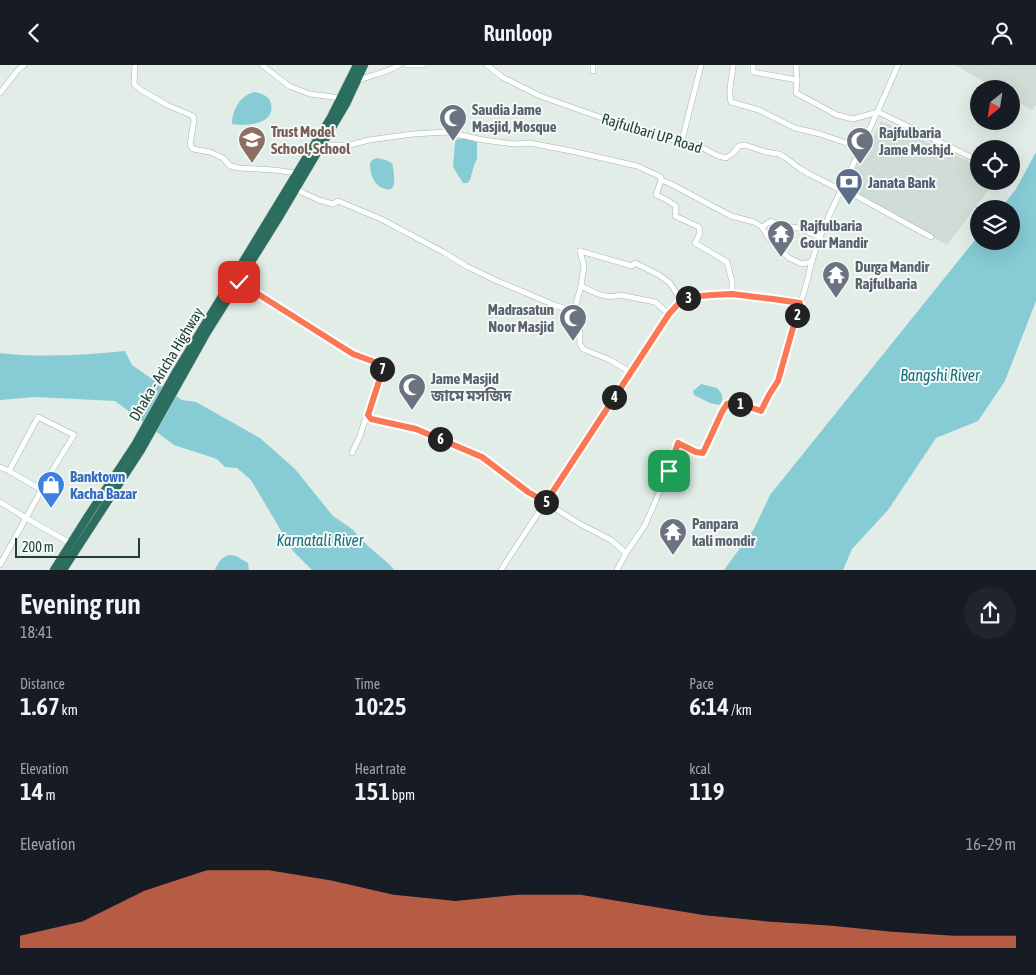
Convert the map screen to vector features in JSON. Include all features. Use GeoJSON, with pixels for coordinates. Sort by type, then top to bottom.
{"type":"FeatureCollection","features":[{"type":"Feature","properties":{"kind":"highway","name":"Dhaka - Aricha Highway"},"geometry":{"type":"LineString","coordinates":[[63,570],[88,515],[138,447],[297,173],[332,117],[357,65]]}},
{"type":"Feature","properties":{"kind":"highway","name":"Dhaka - Aricha Highway"},"geometry":{"type":"LineString","coordinates":[[181,372],[239,282],[322,145],[346,104],[364,65]]}},
{"type":"Feature","properties":{"kind":"highway","name":"Dhaka - Aricha Highway"},"geometry":{"type":"LineString","coordinates":[[54,570],[74,545]]}},
{"type":"Feature","properties":{"kind":"street"},"geometry":{"type":"LineString","coordinates":[[0,93],[24,65]]}},
{"type":"Feature","properties":{"kind":"street"},"geometry":{"type":"LineString","coordinates":[[135,65],[134,84],[167,105],[193,116],[190,145],[193,149],[210,152],[234,167],[297,173]]}},
{"type":"Feature","properties":{"kind":"street"},"geometry":{"type":"LineString","coordinates":[[262,65],[289,86],[310,94],[341,98]]}},
{"type":"Feature","properties":{"kind":"street"},"geometry":{"type":"LineString","coordinates":[[356,81],[388,71],[399,65]]}},
{"type":"Feature","properties":{"kind":"street"},"geometry":{"type":"LineString","coordinates":[[407,65],[423,65]]}},
{"type":"Feature","properties":{"kind":"street","name":"Rajfulbari UP Road"},"geometry":{"type":"LineString","coordinates":[[487,65],[502,77],[540,96],[642,131],[699,146],[718,156],[726,158],[739,146],[745,145],[779,154],[809,174],[841,189]]}},
{"type":"Feature","properties":{"kind":"street"},"geometry":{"type":"LineString","coordinates":[[682,141],[701,65]]}},
{"type":"Feature","properties":{"kind":"street"},"geometry":{"type":"LineString","coordinates":[[733,65],[730,90],[731,102],[759,110],[795,129],[861,148]]}},
{"type":"Feature","properties":{"kind":"street"},"geometry":{"type":"LineString","coordinates":[[753,65],[753,72],[797,80]]}},
{"type":"Feature","properties":{"kind":"street"},"geometry":{"type":"LineString","coordinates":[[796,65],[796,93],[837,115],[853,119],[878,112],[970,157]]}},
{"type":"Feature","properties":{"kind":"street"},"geometry":{"type":"LineString","coordinates":[[617,570],[645,525],[669,471],[678,443],[696,452],[703,453],[727,404],[735,402],[761,411],[778,381],[811,263],[820,238],[898,65]]}},
{"type":"Feature","properties":{"kind":"street"},"geometry":{"type":"LineString","coordinates":[[322,145],[350,145],[369,140],[413,134],[447,132],[482,140],[514,144],[530,143],[576,152],[636,167],[659,175],[661,180],[731,216],[754,222],[762,227],[768,237],[789,258],[802,264],[811,263]]}},
{"type":"Feature","properties":{"kind":"street"},"geometry":{"type":"LineString","coordinates":[[661,180],[656,195],[676,206],[675,216],[699,227],[700,233],[695,243],[727,262],[732,281],[732,294]]}},
{"type":"Feature","properties":{"kind":"street"},"geometry":{"type":"LineString","coordinates":[[295,189],[333,204],[338,201],[381,219],[446,253],[466,266],[548,303],[578,314]]}},
{"type":"Feature","properties":{"kind":"street"},"geometry":{"type":"LineString","coordinates":[[841,189],[931,237]]}},
{"type":"Feature","properties":{"kind":"street"},"geometry":{"type":"LineString","coordinates":[[762,227],[770,221],[780,226],[808,231],[820,238]]}},
{"type":"Feature","properties":{"kind":"street"},"geometry":{"type":"LineString","coordinates":[[630,373],[610,360],[582,349],[578,314],[575,308],[584,266],[580,251],[632,266],[635,263],[646,268],[670,283],[681,301]]}},
{"type":"Feature","properties":{"kind":"street"},"geometry":{"type":"LineString","coordinates":[[239,282],[353,354],[380,364],[383,369],[368,415],[364,420],[360,436],[352,453]]}},
{"type":"Feature","properties":{"kind":"street"},"geometry":{"type":"LineString","coordinates":[[581,286],[607,297],[620,295],[655,302],[669,314]]}},
{"type":"Feature","properties":{"kind":"street"},"geometry":{"type":"LineString","coordinates":[[501,570],[669,314],[681,301],[690,297],[732,294],[800,303]]}},
{"type":"Feature","properties":{"kind":"street"},"geometry":{"type":"LineString","coordinates":[[368,415],[371,419],[416,429],[482,457],[528,492],[580,524],[611,540],[626,553]]}},
{"type":"Feature","properties":{"kind":"street"},"geometry":{"type":"LineString","coordinates":[[0,565],[74,435],[38,417],[8,471]]}},
{"type":"Feature","properties":{"kind":"street"},"geometry":{"type":"LineString","coordinates":[[0,467],[42,490]]}},
{"type":"Feature","properties":{"kind":"street"},"geometry":{"type":"LineString","coordinates":[[0,502],[74,545]]}},
{"type":"Feature","properties":{"kind":"shaded area"},"geometry":{"type":"Polygon","coordinates":[[[955,65],[1036,65],[1036,105],[1032,110],[1020,103],[1020,80],[981,80],[955,65]]]}},
{"type":"Feature","properties":{"kind":"shaded area"},"geometry":{"type":"Polygon","coordinates":[[[881,121],[970,162],[970,190],[988,190],[981,200],[970,200],[970,214],[947,245],[846,191],[868,138],[872,140],[881,121]]]}},
{"type":"Feature","properties":{"kind":"water"},"geometry":{"type":"Polygon","coordinates":[[[255,92],[269,99],[272,107],[269,116],[255,124],[232,124],[238,103],[250,93],[255,92]]]}},
{"type":"Feature","properties":{"kind":"water"},"geometry":{"type":"Polygon","coordinates":[[[457,139],[477,142],[477,159],[470,180],[467,183],[463,183],[453,167],[455,142],[457,139]]]}},
{"type":"Feature","properties":{"kind":"water","name":"Bangshi River"},"geometry":{"type":"Polygon","coordinates":[[[1036,152],[1036,301],[1005,381],[978,421],[936,438],[888,510],[852,549],[843,570],[724,570],[754,529],[770,495],[970,246],[970,250],[1020,250],[1020,200],[1007,200],[1015,190],[1020,190],[1020,182],[1036,152]]]}},
{"type":"Feature","properties":{"kind":"water"},"geometry":{"type":"Polygon","coordinates":[[[377,158],[392,163],[394,182],[391,189],[378,186],[373,179],[370,164],[372,160],[377,158]]]}},
{"type":"Feature","properties":{"kind":"water","name":"Karnatali River"},"geometry":{"type":"Polygon","coordinates":[[[125,351],[132,365],[182,400],[196,402],[260,438],[295,469],[333,516],[352,529],[394,570],[312,570],[293,551],[251,480],[237,468],[225,467],[217,459],[174,445],[115,401],[36,397],[0,400],[0,353],[62,355],[125,351]]]}},
{"type":"Feature","properties":{"kind":"water"},"geometry":{"type":"Polygon","coordinates":[[[701,384],[719,390],[722,399],[719,405],[694,395],[693,391],[701,384]]]}},
{"type":"Feature","properties":{"kind":"water"},"geometry":{"type":"Polygon","coordinates":[[[231,555],[248,563],[249,570],[215,570],[221,560],[231,555]]]}},
{"type":"Feature","properties":{"kind":"place","name":"Saudia Jame Masjid, Mosque"},"geometry":{"type":"Point","coordinates":[453,142]}},
{"type":"Feature","properties":{"kind":"place","name":"Trust Model School, School"},"geometry":{"type":"Point","coordinates":[252,164]}},
{"type":"Feature","properties":{"kind":"place","name":"Rajfulbaria Jame Moshjd."},"geometry":{"type":"Point","coordinates":[860,165]}},
{"type":"Feature","properties":{"kind":"place","name":"Janata Bank"},"geometry":{"type":"Point","coordinates":[849,206]}},
{"type":"Feature","properties":{"kind":"place","name":"Rajfulbaria Gour Mandir"},"geometry":{"type":"Point","coordinates":[781,258]}},
{"type":"Feature","properties":{"kind":"place","name":"Durga Mandir Rajfulbaria"},"geometry":{"type":"Point","coordinates":[836,299]}},
{"type":"Feature","properties":{"kind":"place","name":"Madrasatun Noor Masjid"},"geometry":{"type":"Point","coordinates":[573,342]}},
{"type":"Feature","properties":{"kind":"place","name":"Jame Masjid জামে মসজিদ"},"geometry":{"type":"Point","coordinates":[412,411]}},
{"type":"Feature","properties":{"kind":"place","name":"Banktown Kacha Bazar"},"geometry":{"type":"Point","coordinates":[51,509]}},
{"type":"Feature","properties":{"kind":"place","name":"Panpara kali mondir"},"geometry":{"type":"Point","coordinates":[673,556]}},
{"type":"Feature","properties":{"kind":"route"},"geometry":{"type":"LineString","coordinates":[[239,282],[353,354],[380,364],[383,369],[368,415],[371,419],[416,429],[482,457],[528,492],[546,502],[669,314],[681,301],[690,297],[732,294],[800,303],[778,381],[761,411],[735,402],[727,404],[703,453],[696,452],[678,443],[669,471]]}}]}
